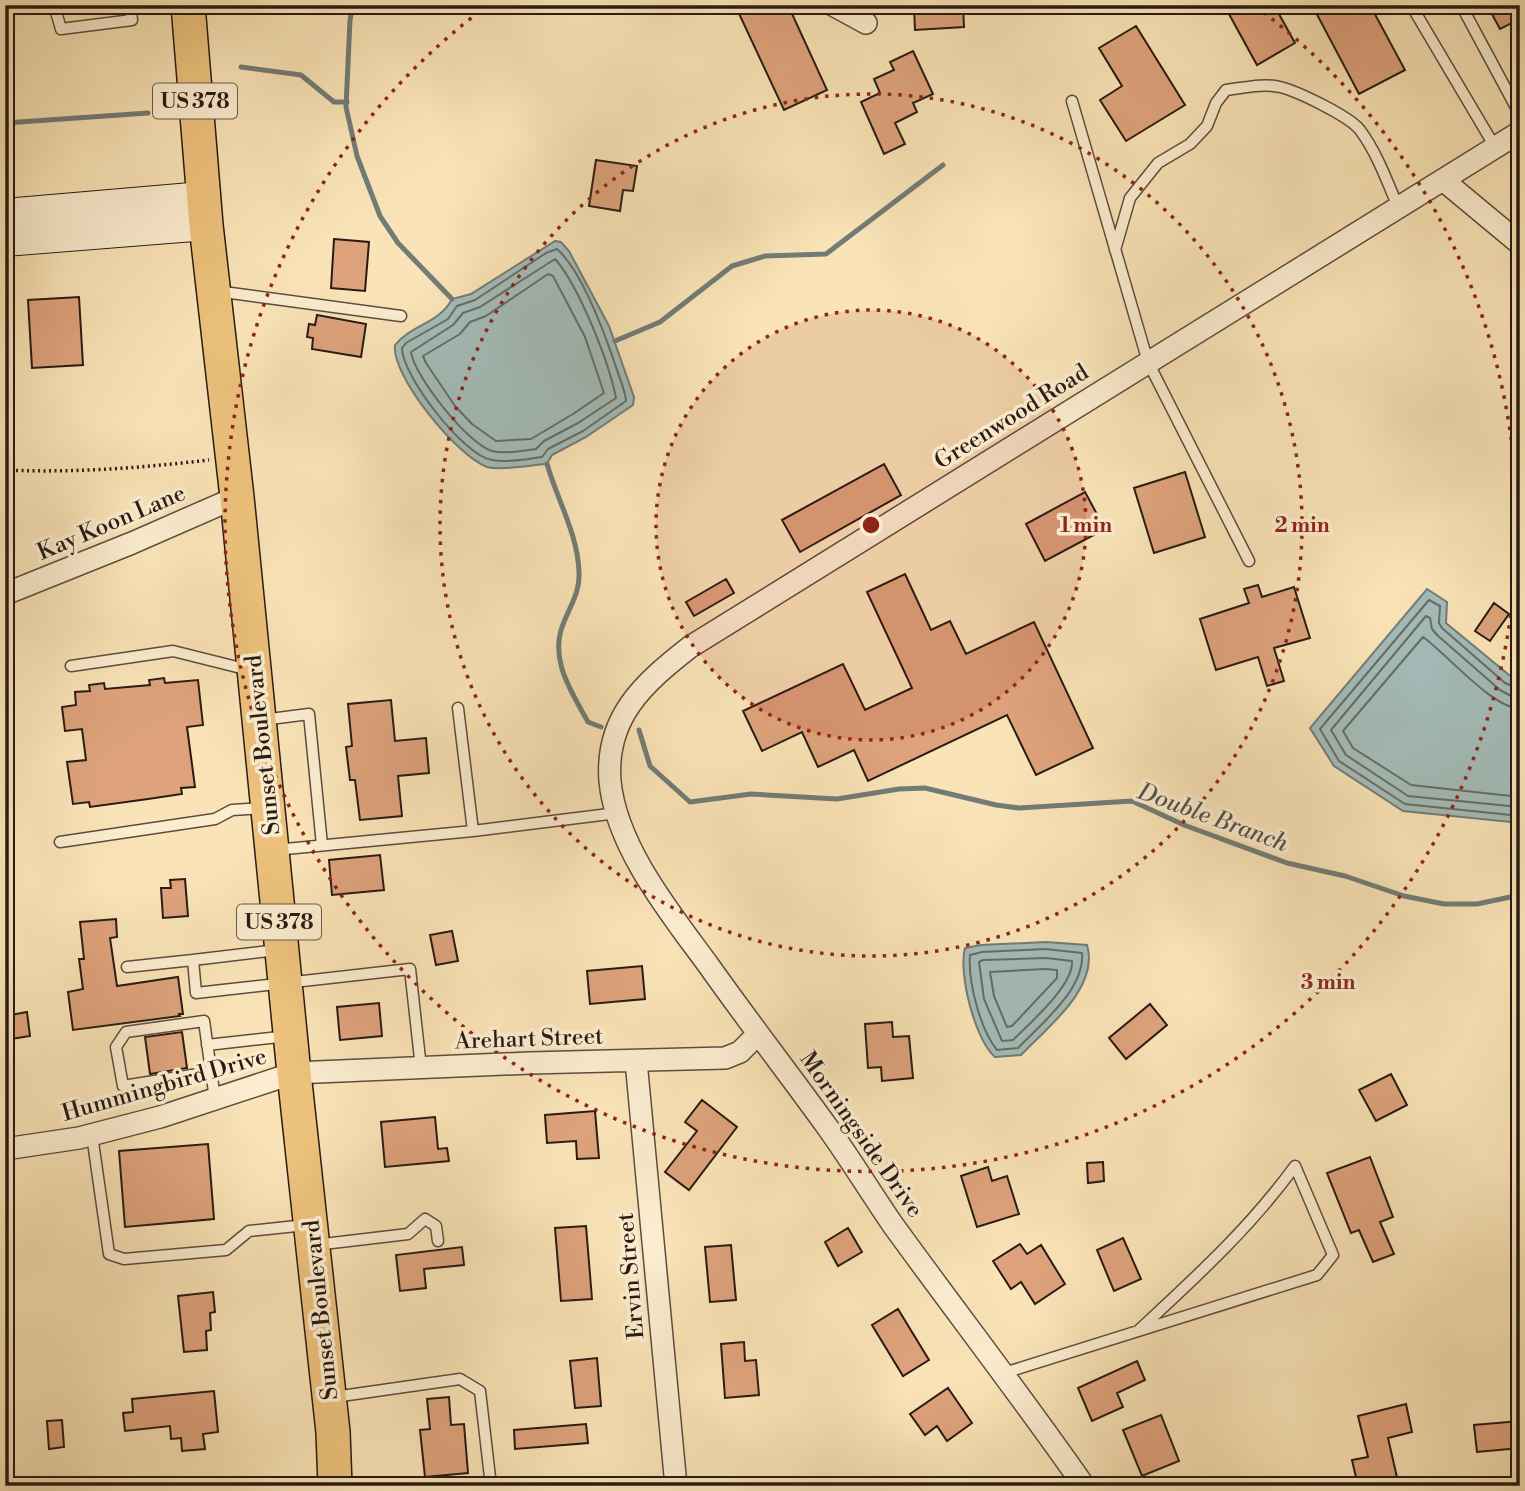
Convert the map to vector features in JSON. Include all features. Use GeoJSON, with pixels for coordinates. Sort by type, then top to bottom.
{"type":"FeatureCollection","features":[{"type":"Feature","properties":{"kind":"main road","name":"Sunset Boulevard"},"geometry":{"type":"LineString","coordinates":[[188,5],[204,211],[255,672],[329,1398],[335,1486]]}},
{"type":"Feature","properties":{"kind":"street"},"geometry":{"type":"LineString","coordinates":[[834,5],[866,23]]}},
{"type":"Feature","properties":{"kind":"street","name":"Greenwood Road"},"geometry":{"type":"LineString","coordinates":[[616,808],[610,778],[617,728],[629,703],[651,678],[690,647],[1520,132]]}},
{"type":"Feature","properties":{"kind":"street"},"geometry":{"type":"LineString","coordinates":[[1443,180],[1520,244]]}},
{"type":"Feature","properties":{"kind":"street"},"geometry":{"type":"LineString","coordinates":[[5,214],[204,211]]}},
{"type":"Feature","properties":{"kind":"street"},"geometry":{"type":"LineString","coordinates":[[5,241],[204,211]]}},
{"type":"Feature","properties":{"kind":"street","name":"Kay Koon Lane"},"geometry":{"type":"LineString","coordinates":[[5,594],[237,497]]}},
{"type":"Feature","properties":{"kind":"street","name":"Morningside Drive"},"geometry":{"type":"LineString","coordinates":[[616,808],[630,846],[667,908],[1084,1486]]}},
{"type":"Feature","properties":{"kind":"street","name":"Arehart Street"},"geometry":{"type":"LineString","coordinates":[[294,1073],[725,1058],[740,1052],[758,1034]]}},
{"type":"Feature","properties":{"kind":"street","name":"Ervin Street"},"geometry":{"type":"LineString","coordinates":[[636,1061],[676,1486]]}},
{"type":"Feature","properties":{"kind":"street","name":"Hummingbird Drive"},"geometry":{"type":"LineString","coordinates":[[5,1149],[92,1135],[160,1117],[294,1073]]}},
{"type":"Feature","properties":{"kind":"lane"},"geometry":{"type":"LineString","coordinates":[[54,5],[61,29],[132,20],[130,5]]}},
{"type":"Feature","properties":{"kind":"lane"},"geometry":{"type":"LineString","coordinates":[[1411,5],[1495,147]]}},
{"type":"Feature","properties":{"kind":"lane"},"geometry":{"type":"LineString","coordinates":[[1461,5],[1520,115]]}},
{"type":"Feature","properties":{"kind":"lane"},"geometry":{"type":"LineString","coordinates":[[1115,250],[1130,198],[1158,163],[1190,144],[1207,126],[1216,103],[1226,90],[1280,87],[1342,114],[1358,127],[1371,148],[1398,207]]}},
{"type":"Feature","properties":{"kind":"lane"},"geometry":{"type":"LineString","coordinates":[[1072,101],[1148,362],[1249,561]]}},
{"type":"Feature","properties":{"kind":"lane"},"geometry":{"type":"LineString","coordinates":[[213,291],[401,316]]}},
{"type":"Feature","properties":{"kind":"lane"},"geometry":{"type":"LineString","coordinates":[[71,666],[173,651],[255,672]]}},
{"type":"Feature","properties":{"kind":"lane"},"geometry":{"type":"LineString","coordinates":[[458,708],[473,831]]}},
{"type":"Feature","properties":{"kind":"lane"},"geometry":{"type":"LineString","coordinates":[[259,720],[309,714],[322,845]]}},
{"type":"Feature","properties":{"kind":"lane"},"geometry":{"type":"LineString","coordinates":[[60,842],[215,820],[232,810],[268,807]]}},
{"type":"Feature","properties":{"kind":"lane"},"geometry":{"type":"LineString","coordinates":[[272,850],[473,831],[616,808]]}},
{"type":"Feature","properties":{"kind":"lane"},"geometry":{"type":"LineString","coordinates":[[127,967],[282,949]]}},
{"type":"Feature","properties":{"kind":"lane"},"geometry":{"type":"LineString","coordinates":[[192,960],[196,993],[410,969],[421,1068]]}},
{"type":"Feature","properties":{"kind":"lane"},"geometry":{"type":"LineString","coordinates":[[211,1072],[123,1086],[116,1047],[126,1032],[204,1021],[215,1099]]}},
{"type":"Feature","properties":{"kind":"lane"},"geometry":{"type":"LineString","coordinates":[[207,1045],[290,1035]]}},
{"type":"Feature","properties":{"kind":"lane"},"geometry":{"type":"LineString","coordinates":[[92,1135],[109,1254],[124,1259],[226,1250],[249,1231],[311,1235],[408,1234],[425,1219],[436,1226],[438,1241]]}},
{"type":"Feature","properties":{"kind":"lane"},"geometry":{"type":"LineString","coordinates":[[1004,1373],[1317,1275],[1333,1255],[1295,1166],[1264,1208],[1218,1257],[1140,1329]]}},
{"type":"Feature","properties":{"kind":"lane"},"geometry":{"type":"LineString","coordinates":[[329,1398],[460,1379],[481,1391],[491,1486]]}},
{"type":"Feature","properties":{"kind":"path"},"geometry":{"type":"LineString","coordinates":[[5,470],[138,468],[233,458]]}},
{"type":"Feature","properties":{"kind":"water"},"geometry":{"type":"Polygon","coordinates":[[[555,241],[561,242],[569,251],[609,326],[634,397],[633,405],[586,437],[552,455],[547,464],[487,467],[460,448],[429,414],[404,376],[395,345],[440,314],[452,299],[471,294],[555,241]]]}},
{"type":"Feature","properties":{"kind":"water"},"geometry":{"type":"Polygon","coordinates":[[[1427,589],[1447,602],[1446,623],[1520,684],[1520,823],[1403,811],[1334,766],[1310,728],[1427,589]]]}},
{"type":"Feature","properties":{"kind":"water"},"geometry":{"type":"Polygon","coordinates":[[[1046,942],[1087,945],[1089,961],[1086,976],[1069,1006],[1021,1055],[995,1057],[981,1036],[970,1006],[964,973],[965,948],[1046,942]]]}},
{"type":"Feature","properties":{"kind":"building"},"geometry":{"type":"Polygon","coordinates":[[[735,5],[788,5],[827,90],[784,110],[735,5]]]}},
{"type":"Feature","properties":{"kind":"building"},"geometry":{"type":"Polygon","coordinates":[[[963,5],[964,27],[915,30],[914,7],[963,5]]]}},
{"type":"Feature","properties":{"kind":"building"},"geometry":{"type":"Polygon","coordinates":[[[1224,5],[1274,5],[1295,43],[1257,65],[1224,5]]]}},
{"type":"Feature","properties":{"kind":"building"},"geometry":{"type":"Polygon","coordinates":[[[1312,5],[1370,5],[1405,70],[1359,94],[1312,5]]]}},
{"type":"Feature","properties":{"kind":"building"},"geometry":{"type":"Polygon","coordinates":[[[1487,5],[1520,5],[1520,19],[1500,29],[1487,5]]]}},
{"type":"Feature","properties":{"kind":"building"},"geometry":{"type":"Polygon","coordinates":[[[1136,26],[1185,105],[1126,141],[1100,100],[1122,86],[1099,48],[1136,26]]]}},
{"type":"Feature","properties":{"kind":"building"},"geometry":{"type":"Polygon","coordinates":[[[913,51],[933,94],[913,103],[917,112],[895,123],[905,144],[884,154],[861,102],[880,93],[874,79],[894,70],[890,62],[913,51]]]}},
{"type":"Feature","properties":{"kind":"building"},"geometry":{"type":"Polygon","coordinates":[[[596,160],[637,166],[633,191],[623,190],[620,211],[589,206],[596,160]]]}},
{"type":"Feature","properties":{"kind":"building"},"geometry":{"type":"Polygon","coordinates":[[[334,239],[369,242],[365,291],[331,288],[334,239]]]}},
{"type":"Feature","properties":{"kind":"building"},"geometry":{"type":"Polygon","coordinates":[[[79,297],[83,365],[32,368],[28,300],[79,297]]]}},
{"type":"Feature","properties":{"kind":"building"},"geometry":{"type":"Polygon","coordinates":[[[317,315],[366,324],[361,357],[312,349],[313,338],[307,337],[309,324],[315,325],[317,315]]]}},
{"type":"Feature","properties":{"kind":"building"},"geometry":{"type":"Polygon","coordinates":[[[884,464],[901,495],[800,552],[782,520],[884,464]]]}},
{"type":"Feature","properties":{"kind":"building"},"geometry":{"type":"Polygon","coordinates":[[[1185,472],[1205,537],[1154,553],[1134,488],[1185,472]]]}},
{"type":"Feature","properties":{"kind":"building"},"geometry":{"type":"Polygon","coordinates":[[[1085,492],[1105,529],[1045,561],[1026,524],[1085,492]]]}},
{"type":"Feature","properties":{"kind":"building"},"geometry":{"type":"Polygon","coordinates":[[[905,574],[931,630],[950,621],[966,654],[1034,622],[1093,748],[1036,775],[1007,715],[868,781],[854,750],[818,767],[802,732],[762,751],[743,711],[843,664],[865,710],[912,688],[867,592],[905,574]]]}},
{"type":"Feature","properties":{"kind":"building"},"geometry":{"type":"Polygon","coordinates":[[[726,579],[734,593],[694,616],[686,602],[726,579]]]}},
{"type":"Feature","properties":{"kind":"building"},"geometry":{"type":"Polygon","coordinates":[[[1258,585],[1262,597],[1294,587],[1310,638],[1274,648],[1284,681],[1267,686],[1258,657],[1216,670],[1200,619],[1249,603],[1244,589],[1258,585]]]}},
{"type":"Feature","properties":{"kind":"building"},"geometry":{"type":"Polygon","coordinates":[[[1494,603],[1509,614],[1490,641],[1475,631],[1494,603]]]}},
{"type":"Feature","properties":{"kind":"building"},"geometry":{"type":"Polygon","coordinates":[[[164,678],[165,683],[198,680],[203,725],[187,727],[195,787],[181,788],[182,794],[148,799],[90,807],[89,802],[73,804],[67,762],[86,760],[82,729],[65,731],[62,707],[76,705],[75,692],[90,691],[89,685],[104,683],[105,689],[150,685],[149,680],[164,678]]]}},
{"type":"Feature","properties":{"kind":"building"},"geometry":{"type":"Polygon","coordinates":[[[391,700],[395,741],[426,738],[429,773],[398,776],[402,816],[360,820],[355,780],[350,780],[346,747],[352,746],[348,704],[391,700]]]}},
{"type":"Feature","properties":{"kind":"building"},"geometry":{"type":"Polygon","coordinates":[[[380,855],[384,890],[332,895],[329,860],[380,855]]]}},
{"type":"Feature","properties":{"kind":"building"},"geometry":{"type":"Polygon","coordinates":[[[185,879],[188,916],[163,918],[161,888],[171,888],[170,880],[185,879]]]}},
{"type":"Feature","properties":{"kind":"building"},"geometry":{"type":"Polygon","coordinates":[[[116,919],[117,937],[110,938],[117,986],[178,977],[183,1014],[73,1030],[68,992],[83,989],[79,959],[84,959],[80,922],[116,919]]]}},
{"type":"Feature","properties":{"kind":"building"},"geometry":{"type":"Polygon","coordinates":[[[452,931],[458,961],[436,965],[430,935],[452,931]]]}},
{"type":"Feature","properties":{"kind":"building"},"geometry":{"type":"Polygon","coordinates":[[[642,966],[645,999],[590,1004],[587,971],[642,966]]]}},
{"type":"Feature","properties":{"kind":"building"},"geometry":{"type":"Polygon","coordinates":[[[379,1003],[382,1036],[340,1040],[337,1007],[379,1003]]]}},
{"type":"Feature","properties":{"kind":"building"},"geometry":{"type":"Polygon","coordinates":[[[1150,1004],[1167,1025],[1126,1059],[1109,1038],[1150,1004]]]}},
{"type":"Feature","properties":{"kind":"building"},"geometry":{"type":"Polygon","coordinates":[[[27,1012],[30,1036],[5,1040],[5,1016],[27,1012]]]}},
{"type":"Feature","properties":{"kind":"building"},"geometry":{"type":"Polygon","coordinates":[[[892,1022],[893,1037],[909,1036],[913,1078],[882,1081],[881,1067],[868,1068],[865,1024],[892,1022]]]}},
{"type":"Feature","properties":{"kind":"building"},"geometry":{"type":"Polygon","coordinates":[[[182,1032],[187,1068],[150,1074],[145,1037],[182,1032]]]}},
{"type":"Feature","properties":{"kind":"building"},"geometry":{"type":"Polygon","coordinates":[[[1391,1074],[1407,1105],[1376,1121],[1359,1090],[1391,1074]]]}},
{"type":"Feature","properties":{"kind":"building"},"geometry":{"type":"Polygon","coordinates":[[[702,1100],[737,1127],[689,1190],[665,1172],[697,1131],[685,1122],[702,1100]]]}},
{"type":"Feature","properties":{"kind":"building"},"geometry":{"type":"Polygon","coordinates":[[[595,1111],[599,1158],[577,1159],[576,1141],[547,1143],[545,1115],[595,1111]]]}},
{"type":"Feature","properties":{"kind":"building"},"geometry":{"type":"Polygon","coordinates":[[[435,1117],[438,1149],[447,1148],[449,1161],[385,1167],[381,1122],[435,1117]]]}},
{"type":"Feature","properties":{"kind":"building"},"geometry":{"type":"Polygon","coordinates":[[[208,1144],[214,1219],[125,1227],[119,1151],[208,1144]]]}},
{"type":"Feature","properties":{"kind":"building"},"geometry":{"type":"Polygon","coordinates":[[[1370,1157],[1393,1217],[1380,1222],[1394,1254],[1373,1262],[1359,1230],[1351,1233],[1327,1173],[1370,1157]]]}},
{"type":"Feature","properties":{"kind":"building"},"geometry":{"type":"Polygon","coordinates":[[[1103,1162],[1104,1181],[1088,1183],[1087,1163],[1103,1162]]]}},
{"type":"Feature","properties":{"kind":"building"},"geometry":{"type":"Polygon","coordinates":[[[988,1167],[992,1181],[1007,1176],[1019,1214],[977,1227],[961,1176],[988,1167]]]}},
{"type":"Feature","properties":{"kind":"building"},"geometry":{"type":"Polygon","coordinates":[[[586,1226],[592,1299],[561,1301],[555,1228],[586,1226]]]}},
{"type":"Feature","properties":{"kind":"building"},"geometry":{"type":"Polygon","coordinates":[[[848,1228],[862,1252],[838,1266],[825,1242],[848,1228]]]}},
{"type":"Feature","properties":{"kind":"building"},"geometry":{"type":"Polygon","coordinates":[[[1123,1238],[1141,1279],[1114,1291],[1097,1250],[1123,1238]]]}},
{"type":"Feature","properties":{"kind":"building"},"geometry":{"type":"Polygon","coordinates":[[[1020,1244],[1027,1254],[1041,1245],[1065,1284],[1035,1304],[1021,1282],[1011,1289],[993,1261],[1020,1244]]]}},
{"type":"Feature","properties":{"kind":"building"},"geometry":{"type":"Polygon","coordinates":[[[731,1245],[736,1300],[710,1302],[705,1247],[731,1245]]]}},
{"type":"Feature","properties":{"kind":"building"},"geometry":{"type":"Polygon","coordinates":[[[462,1247],[464,1265],[424,1269],[426,1288],[400,1291],[396,1255],[462,1247]]]}},
{"type":"Feature","properties":{"kind":"building"},"geometry":{"type":"Polygon","coordinates":[[[213,1292],[215,1312],[210,1313],[211,1330],[206,1331],[207,1350],[184,1352],[178,1296],[213,1292]]]}},
{"type":"Feature","properties":{"kind":"building"},"geometry":{"type":"Polygon","coordinates":[[[898,1309],[929,1360],[903,1376],[872,1325],[898,1309]]]}},
{"type":"Feature","properties":{"kind":"building"},"geometry":{"type":"Polygon","coordinates":[[[744,1342],[745,1361],[756,1360],[759,1395],[725,1398],[721,1344],[744,1342]]]}},
{"type":"Feature","properties":{"kind":"building"},"geometry":{"type":"Polygon","coordinates":[[[597,1358],[601,1406],[575,1408],[570,1361],[597,1358]]]}},
{"type":"Feature","properties":{"kind":"building"},"geometry":{"type":"Polygon","coordinates":[[[1137,1361],[1145,1380],[1117,1393],[1123,1407],[1092,1421],[1078,1388],[1137,1361]]]}},
{"type":"Feature","properties":{"kind":"building"},"geometry":{"type":"Polygon","coordinates":[[[948,1388],[972,1423],[947,1441],[937,1426],[925,1435],[910,1414],[948,1388]]]}},
{"type":"Feature","properties":{"kind":"building"},"geometry":{"type":"Polygon","coordinates":[[[214,1391],[218,1432],[203,1434],[205,1449],[182,1451],[181,1438],[171,1439],[170,1426],[125,1431],[123,1413],[133,1412],[132,1399],[214,1391]]]}},
{"type":"Feature","properties":{"kind":"building"},"geometry":{"type":"Polygon","coordinates":[[[449,1397],[451,1425],[464,1424],[468,1473],[425,1477],[420,1430],[430,1429],[427,1399],[449,1397]]]}},
{"type":"Feature","properties":{"kind":"building"},"geometry":{"type":"Polygon","coordinates":[[[1406,1404],[1412,1432],[1388,1438],[1399,1486],[1358,1486],[1352,1460],[1368,1457],[1358,1416],[1406,1404]]]}},
{"type":"Feature","properties":{"kind":"building"},"geometry":{"type":"Polygon","coordinates":[[[1161,1415],[1179,1461],[1142,1476],[1123,1430],[1161,1415]]]}},
{"type":"Feature","properties":{"kind":"building"},"geometry":{"type":"Polygon","coordinates":[[[62,1420],[64,1447],[49,1449],[47,1421],[62,1420]]]}},
{"type":"Feature","properties":{"kind":"building"},"geometry":{"type":"Polygon","coordinates":[[[1520,1421],[1520,1448],[1477,1452],[1474,1425],[1520,1421]]]}},
{"type":"Feature","properties":{"kind":"building"},"geometry":{"type":"Polygon","coordinates":[[[586,1424],[588,1443],[515,1449],[514,1430],[586,1424]]]}},
{"type":"Feature","properties":{"kind":"waterway","name":"Double Branch"},"geometry":{"type":"LineString","coordinates":[[353,5],[346,107],[357,156],[380,216],[398,243],[452,299]]}},
{"type":"Feature","properties":{"kind":"waterway","name":"Double Branch"},"geometry":{"type":"LineString","coordinates":[[241,67],[301,75],[334,102],[347,102]]}},
{"type":"Feature","properties":{"kind":"waterway","name":"Double Branch"},"geometry":{"type":"LineString","coordinates":[[5,123],[148,113]]}},
{"type":"Feature","properties":{"kind":"waterway"},"geometry":{"type":"LineString","coordinates":[[615,341],[660,322],[732,266],[765,256],[826,254],[943,165]]}},
{"type":"Feature","properties":{"kind":"waterway","name":"Double Branch"},"geometry":{"type":"LineString","coordinates":[[547,464],[575,544],[579,572],[577,592],[560,635],[560,661],[569,686],[588,722],[601,727]]}},
{"type":"Feature","properties":{"kind":"waterway","name":"Double Branch"},"geometry":{"type":"LineString","coordinates":[[639,730],[650,766],[690,802],[751,794],[837,799],[899,789],[925,788],[1019,808],[1132,801],[1184,825],[1287,863],[1345,876],[1404,896],[1444,904],[1477,904],[1520,895]]}}]}
